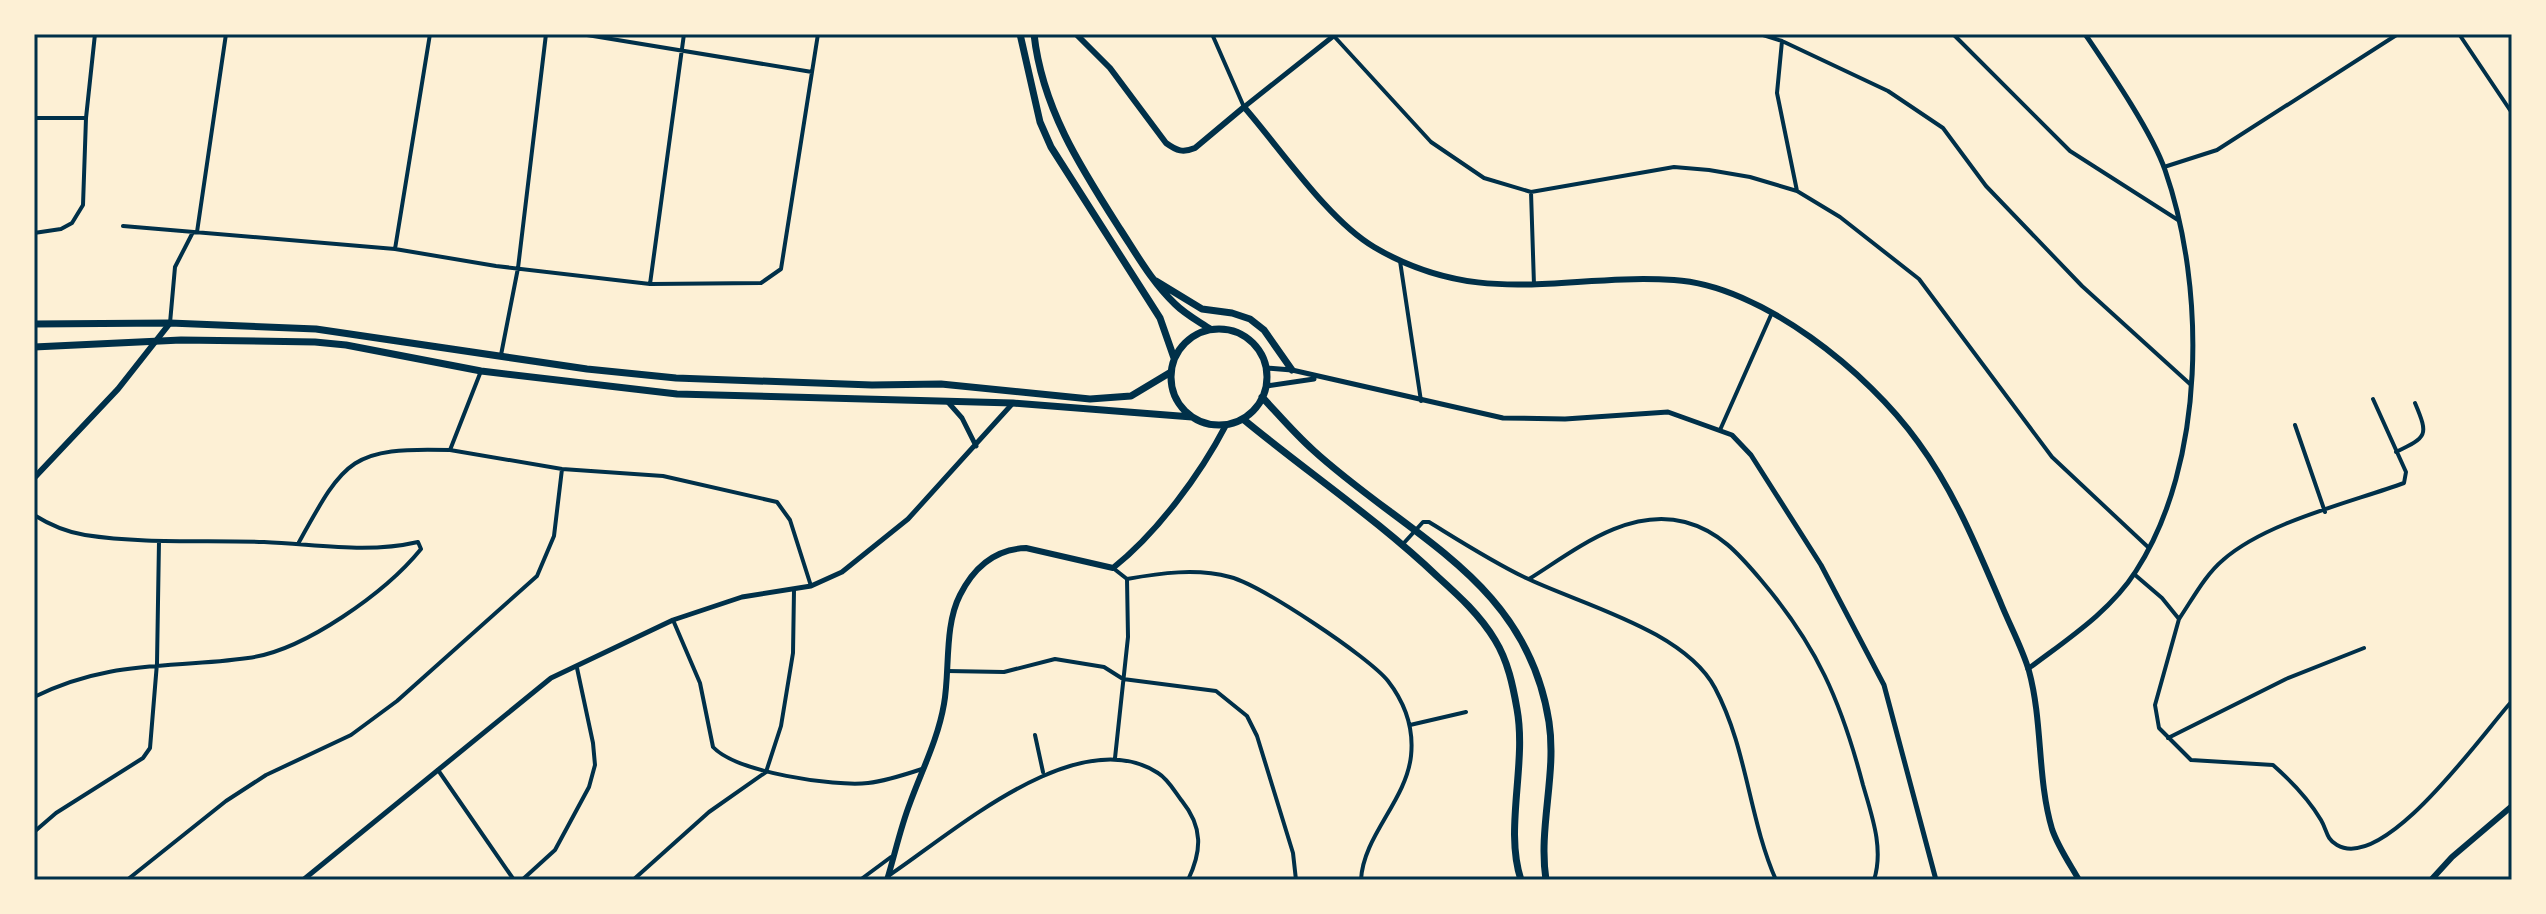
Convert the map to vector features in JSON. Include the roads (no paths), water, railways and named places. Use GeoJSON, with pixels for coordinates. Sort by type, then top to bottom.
{"type":"FeatureCollection","features":[{"type":"Feature","properties":{"kind":"highway"},"geometry":{"type":"LineString","coordinates":[[1020,34],[1040,122],[1051,147],[1160,318],[1174,358]]}},
{"type":"Feature","properties":{"kind":"highway"},"geometry":{"type":"LineString","coordinates":[[1034,34],[1045,93],[1065,139],[1153,280],[1176,305],[1210,329],[1240,333],[1254,344],[1267,368],[1262,397],[1243,419],[1226,425],[1208,424],[1192,417],[1179,405],[1172,389],[1174,358],[1195,335],[1210,329]]}},
{"type":"Feature","properties":{"kind":"highway"},"geometry":{"type":"LineString","coordinates":[[1153,280],[1202,309],[1250,319],[1264,330],[1292,370]]}},
{"type":"Feature","properties":{"kind":"highway"},"geometry":{"type":"LineString","coordinates":[[34,324],[170,323],[351,332],[676,378],[941,384],[1116,400],[1139,393],[1171,372]]}},
{"type":"Feature","properties":{"kind":"highway"},"geometry":{"type":"LineString","coordinates":[[34,347],[231,340],[346,345],[481,371],[677,394],[1013,403],[1192,417]]}},
{"type":"Feature","properties":{"kind":"highway"},"geometry":{"type":"LineString","coordinates":[[1262,397],[1313,451],[1416,529],[1494,598],[1525,643],[1543,687],[1550,726],[1546,880]]}},
{"type":"Feature","properties":{"kind":"highway"},"geometry":{"type":"LineString","coordinates":[[1243,419],[1403,544],[1473,609],[1496,641],[1511,675],[1521,755],[1516,836],[1521,880]]}},
{"type":"Feature","properties":{"kind":"main road"},"geometry":{"type":"LineString","coordinates":[[1076,34],[1110,68],[1166,143],[1176,150],[1195,148],[1244,107],[1350,229],[1400,261],[1472,283],[1534,287],[1676,280],[1734,295],[1771,315],[1845,364],[1879,395],[1918,441],[1962,511],[2028,669],[2038,711],[2048,814],[2054,834],[2079,880]]}},
{"type":"Feature","properties":{"kind":"main road"},"geometry":{"type":"LineString","coordinates":[[34,478],[118,389],[151,342],[170,323]]}},
{"type":"Feature","properties":{"kind":"main road"},"geometry":{"type":"LineString","coordinates":[[888,877],[891,857],[944,704],[958,599],[974,574],[992,557],[1012,549],[1026,548],[1113,568],[1155,529],[1196,475],[1226,425]]}},
{"type":"Feature","properties":{"kind":"main road"},"geometry":{"type":"LineString","coordinates":[[2431,880],[2452,857],[2512,806]]}},
{"type":"Feature","properties":{"kind":"street"},"geometry":{"type":"LineString","coordinates":[[34,233],[61,229],[78,216],[84,192],[86,118],[95,34]]}},
{"type":"Feature","properties":{"kind":"street"},"geometry":{"type":"LineString","coordinates":[[170,323],[175,267],[195,232],[226,34]]}},
{"type":"Feature","properties":{"kind":"street"},"geometry":{"type":"LineString","coordinates":[[395,249],[430,34]]}},
{"type":"Feature","properties":{"kind":"street"},"geometry":{"type":"LineString","coordinates":[[501,355],[518,268],[546,34]]}},
{"type":"Feature","properties":{"kind":"street"},"geometry":{"type":"LineString","coordinates":[[581,34],[681,53],[812,72]]}},
{"type":"Feature","properties":{"kind":"street"},"geometry":{"type":"LineString","coordinates":[[650,284],[684,34]]}},
{"type":"Feature","properties":{"kind":"street"},"geometry":{"type":"LineString","coordinates":[[123,226],[395,249],[650,284],[761,283],[781,269],[818,34]]}},
{"type":"Feature","properties":{"kind":"street"},"geometry":{"type":"LineString","coordinates":[[1212,34],[1244,107],[1334,35],[1431,142],[1484,178],[1531,192],[1674,167],[1750,177],[1797,191],[1840,217],[1919,279],[2052,457],[2149,548]]}},
{"type":"Feature","properties":{"kind":"street"},"geometry":{"type":"LineString","coordinates":[[1760,34],[1853,73],[1920,110],[1961,148],[1986,186],[2082,286],[2190,384]]}},
{"type":"Feature","properties":{"kind":"street"},"geometry":{"type":"LineString","coordinates":[[1953,34],[2070,151],[2180,221]]}},
{"type":"Feature","properties":{"kind":"street"},"geometry":{"type":"LineString","coordinates":[[2028,669],[2080,629],[2134,574],[2149,548],[2173,487],[2190,384],[2192,296],[2180,221],[2164,167],[2085,34]]}},
{"type":"Feature","properties":{"kind":"street"},"geometry":{"type":"LineString","coordinates":[[2164,167],[2217,150],[2398,34]]}},
{"type":"Feature","properties":{"kind":"street"},"geometry":{"type":"LineString","coordinates":[[2459,34],[2512,113]]}},
{"type":"Feature","properties":{"kind":"street"},"geometry":{"type":"LineString","coordinates":[[1782,41],[1777,93],[1797,191]]}},
{"type":"Feature","properties":{"kind":"street"},"geometry":{"type":"LineString","coordinates":[[34,118],[86,118]]}},
{"type":"Feature","properties":{"kind":"street"},"geometry":{"type":"LineString","coordinates":[[1531,192],[1534,287]]}},
{"type":"Feature","properties":{"kind":"street"},"geometry":{"type":"LineString","coordinates":[[1400,261],[1421,401]]}},
{"type":"Feature","properties":{"kind":"street"},"geometry":{"type":"LineString","coordinates":[[1720,430],[1771,315]]}},
{"type":"Feature","properties":{"kind":"street"},"geometry":{"type":"LineString","coordinates":[[1267,368],[1292,370],[1503,418],[1565,419],[1668,412],[1732,435],[1751,455],[1821,565],[1884,685],[1936,880]]}},
{"type":"Feature","properties":{"kind":"street"},"geometry":{"type":"LineString","coordinates":[[450,450],[481,371]]}},
{"type":"Feature","properties":{"kind":"street"},"geometry":{"type":"LineString","coordinates":[[1266,386],[1323,379]]}},
{"type":"Feature","properties":{"kind":"street"},"geometry":{"type":"LineString","coordinates":[[2373,399],[2406,472],[2404,483],[2270,528],[2220,562],[2179,619],[2155,705],[2159,728],[2191,760],[2273,765],[2322,821],[2328,839],[2343,848],[2356,850],[2376,844],[2410,816],[2512,701]]}},
{"type":"Feature","properties":{"kind":"street"},"geometry":{"type":"LineString","coordinates":[[947,401],[960,414],[976,446]]}},
{"type":"Feature","properties":{"kind":"street"},"geometry":{"type":"LineString","coordinates":[[303,880],[517,702],[551,678],[673,620],[742,597],[811,586],[842,572],[873,551],[976,446],[1013,403]]}},
{"type":"Feature","properties":{"kind":"street"},"geometry":{"type":"LineString","coordinates":[[2396,452],[2420,441],[2424,435],[2425,426],[2415,403]]}},
{"type":"Feature","properties":{"kind":"street"},"geometry":{"type":"LineString","coordinates":[[2295,425],[2325,512]]}},
{"type":"Feature","properties":{"kind":"street"},"geometry":{"type":"LineString","coordinates":[[299,543],[333,482],[359,459],[377,451],[450,450],[562,469],[663,476],[777,502],[790,520],[811,586]]}},
{"type":"Feature","properties":{"kind":"street"},"geometry":{"type":"LineString","coordinates":[[127,880],[226,801],[266,775],[351,735],[374,718],[537,576],[554,536],[562,469]]}},
{"type":"Feature","properties":{"kind":"street"},"geometry":{"type":"LineString","coordinates":[[34,515],[64,530],[85,535],[159,541],[299,543],[343,550],[418,542],[421,549],[391,579],[315,635],[281,652],[251,658],[157,663],[96,673],[34,697]]}},
{"type":"Feature","properties":{"kind":"street"},"geometry":{"type":"LineString","coordinates":[[1529,579],[1603,533],[1656,519],[1696,526],[1734,548],[1807,639],[1849,732],[1876,830],[1879,865],[1874,880]]}},
{"type":"Feature","properties":{"kind":"street"},"geometry":{"type":"LineString","coordinates":[[1403,544],[1423,522],[1429,522],[1529,579],[1659,637],[1704,670],[1717,690],[1740,755],[1761,839],[1776,880]]}},
{"type":"Feature","properties":{"kind":"street"},"geometry":{"type":"LineString","coordinates":[[34,832],[56,813],[143,758],[154,735],[159,541]]}},
{"type":"Feature","properties":{"kind":"street"},"geometry":{"type":"LineString","coordinates":[[1113,568],[1127,579],[1160,573],[1196,573],[1247,583],[1367,662],[1387,679],[1402,703],[1410,725],[1411,754],[1406,778],[1365,861],[1361,880]]}},
{"type":"Feature","properties":{"kind":"street"},"geometry":{"type":"LineString","coordinates":[[2134,574],[2162,598],[2179,619]]}},
{"type":"Feature","properties":{"kind":"street"},"geometry":{"type":"LineString","coordinates":[[1115,758],[1128,637],[1127,579]]}},
{"type":"Feature","properties":{"kind":"street"},"geometry":{"type":"LineString","coordinates":[[633,880],[709,812],[766,772],[781,726],[793,653],[794,590]]}},
{"type":"Feature","properties":{"kind":"street"},"geometry":{"type":"LineString","coordinates":[[673,620],[700,683],[713,747],[719,754],[766,772],[866,783],[924,769]]}},
{"type":"Feature","properties":{"kind":"street"},"geometry":{"type":"LineString","coordinates":[[2168,738],[2286,679],[2364,648]]}},
{"type":"Feature","properties":{"kind":"street"},"geometry":{"type":"LineString","coordinates":[[947,671],[1004,672],[1055,659],[1104,667],[1123,679],[1216,691],[1247,716],[1272,780],[1293,853],[1296,880]]}},
{"type":"Feature","properties":{"kind":"street"},"geometry":{"type":"LineString","coordinates":[[522,880],[555,850],[592,776],[593,743],[577,668]]}},
{"type":"Feature","properties":{"kind":"street"},"geometry":{"type":"LineString","coordinates":[[1410,725],[1466,712]]}},
{"type":"Feature","properties":{"kind":"street"},"geometry":{"type":"LineString","coordinates":[[1035,735],[1044,773]]}},
{"type":"Feature","properties":{"kind":"street"},"geometry":{"type":"LineString","coordinates":[[888,877],[1044,773],[1115,758],[1163,775],[1190,811],[1200,846],[1188,880]]}},
{"type":"Feature","properties":{"kind":"street"},"geometry":{"type":"LineString","coordinates":[[438,770],[514,880]]}},
{"type":"Feature","properties":{"kind":"street"},"geometry":{"type":"LineString","coordinates":[[860,880],[891,857]]}}]}
